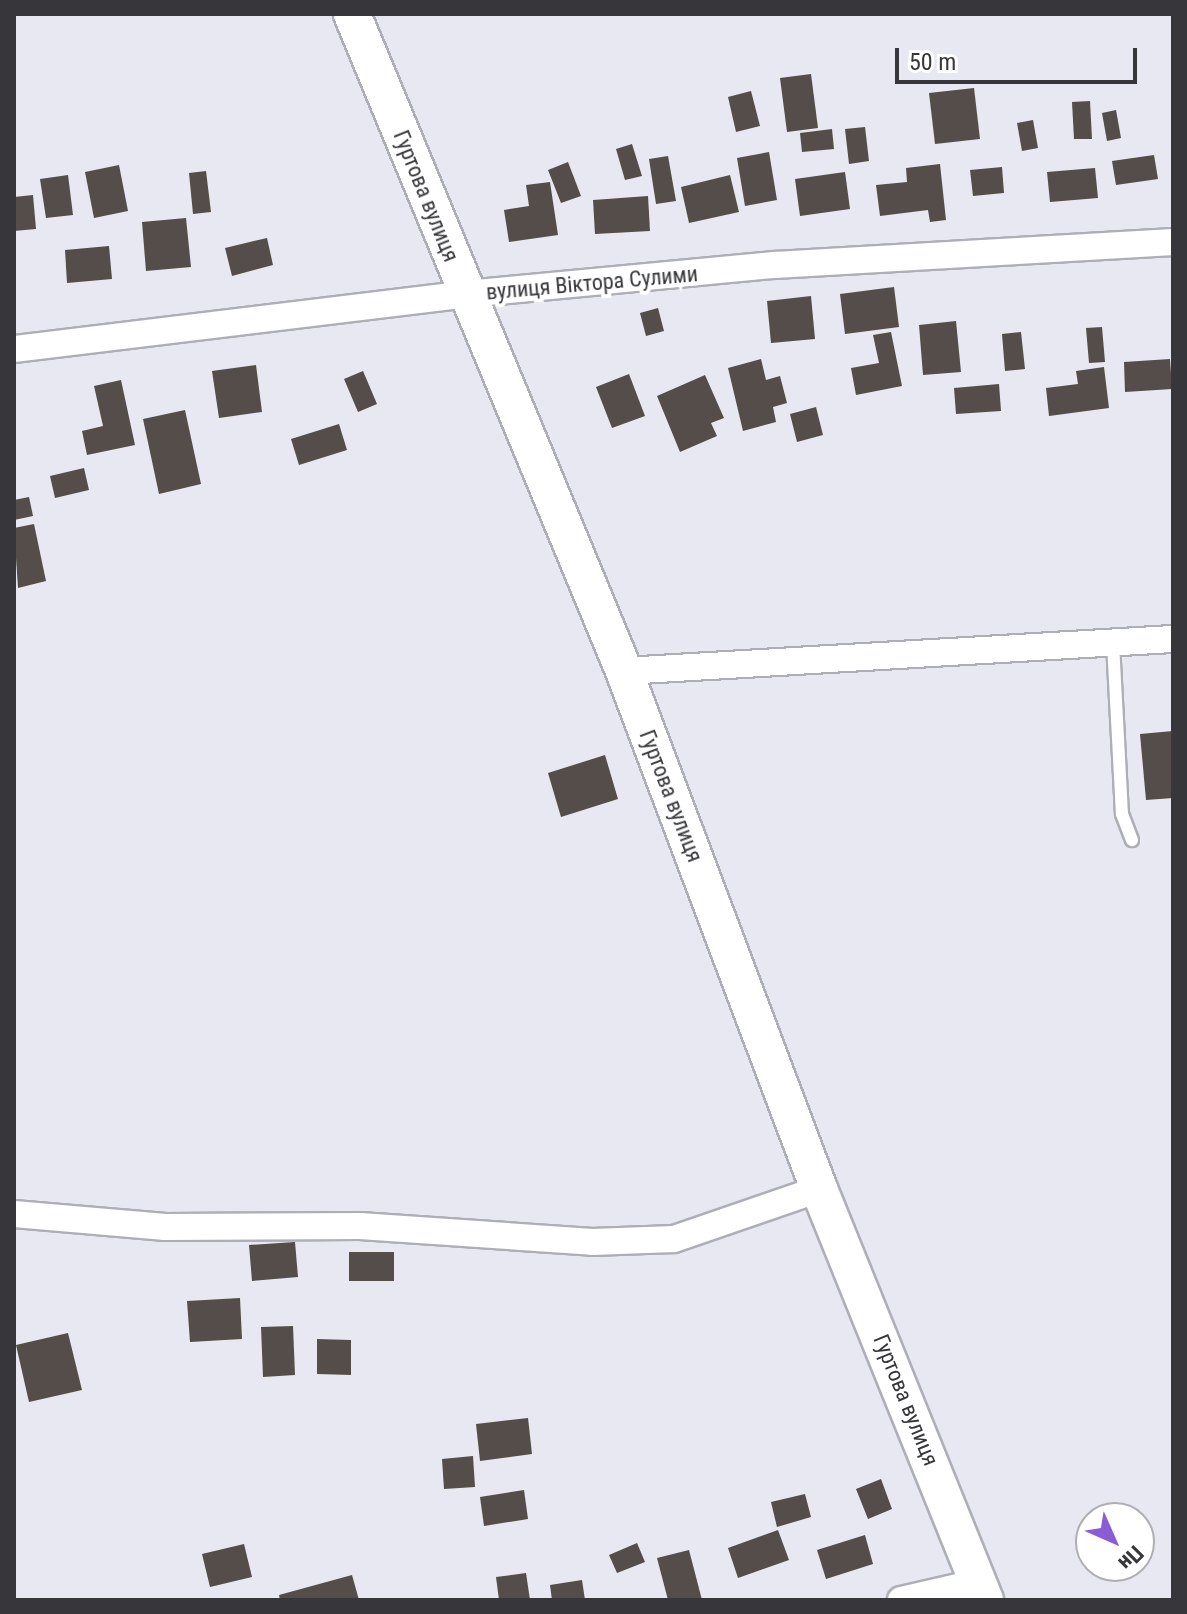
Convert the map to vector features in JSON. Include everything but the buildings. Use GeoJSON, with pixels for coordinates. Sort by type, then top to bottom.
{"type":"FeatureCollection","features":[{"type":"Feature","properties":{"kind":"street","name":"Гуртова вулиця"},"geometry":{"type":"LineString","coordinates":[[352,14],[624,671],[819,1189],[982,1591],[901,1600]]}},
{"type":"Feature","properties":{"kind":"street","name":"вулиця Віктора Сулими"},"geometry":{"type":"LineString","coordinates":[[14,349],[466,294],[775,265],[1173,242]]}},
{"type":"Feature","properties":{"kind":"street"},"geometry":{"type":"LineString","coordinates":[[624,671],[1173,639]]}},
{"type":"Feature","properties":{"kind":"street"},"geometry":{"type":"LineString","coordinates":[[14,1214],[165,1227],[360,1226],[592,1242],[674,1239],[819,1189]]}},
{"type":"Feature","properties":{"kind":"lane"},"geometry":{"type":"LineString","coordinates":[[1113,643],[1122,814],[1132,840]]}}]}
